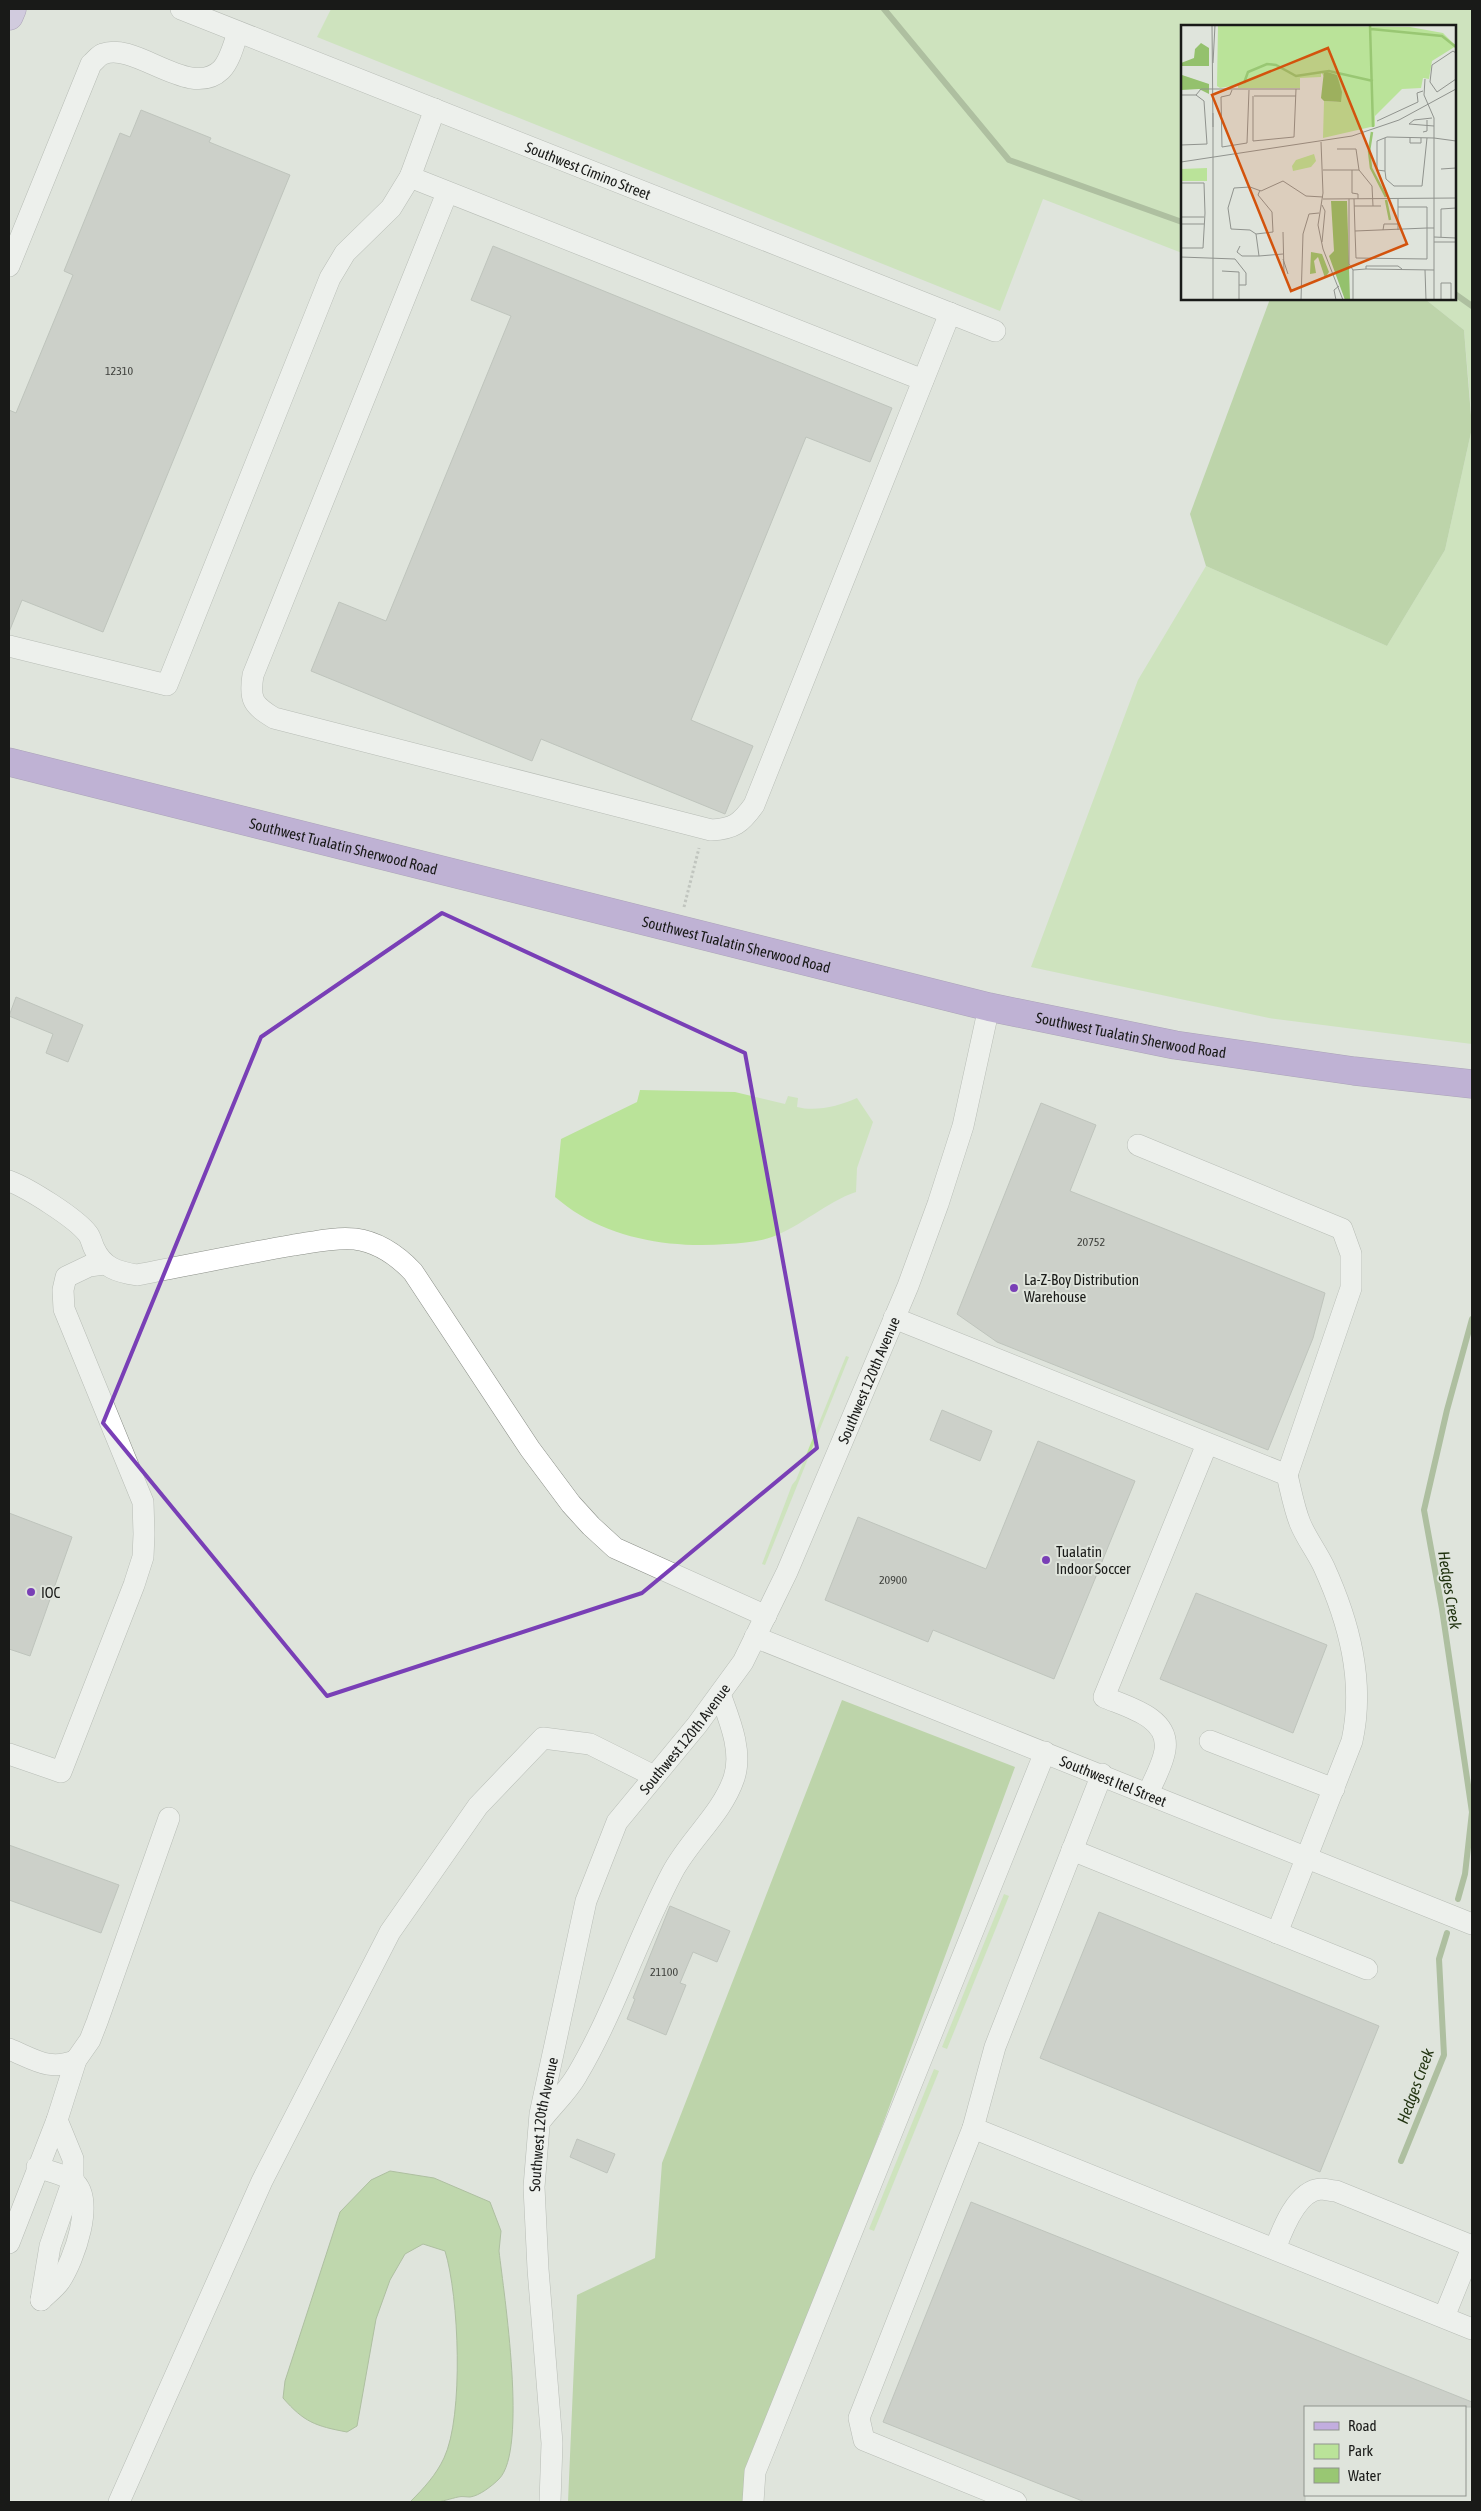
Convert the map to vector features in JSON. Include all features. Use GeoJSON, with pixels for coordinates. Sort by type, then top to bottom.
{"type":"FeatureCollection","features":[{"type":"Feature","properties":{"kind":"highway","name":"Southwest Tualatin Sherwood Road"},"geometry":{"type":"LineString","coordinates":[[9,762],[989,1007],[1175,1045],[1354,1071],[1472,1084]]}},
{"type":"Feature","properties":{"kind":"main road"},"geometry":{"type":"LineString","coordinates":[[9,16],[12,9]]}},
{"type":"Feature","properties":{"kind":"street","name":"Southwest Cimino Street"},"geometry":{"type":"LineString","coordinates":[[181,9],[995,331]]}},
{"type":"Feature","properties":{"kind":"street"},"geometry":{"type":"LineString","coordinates":[[9,266],[91,64],[103,54],[120,53],[182,76],[199,79],[205,78],[221,70],[238,32]]}},
{"type":"Feature","properties":{"kind":"street"},"geometry":{"type":"LineString","coordinates":[[9,646],[167,685],[330,278],[345,253],[391,208],[410,177],[435,109]]}},
{"type":"Feature","properties":{"kind":"street"},"geometry":{"type":"LineString","coordinates":[[410,177],[923,380]]}},
{"type":"Feature","properties":{"kind":"street"},"geometry":{"type":"LineString","coordinates":[[447,193],[253,675],[250,693],[258,708],[274,718],[706,829],[728,830],[743,820],[754,805],[950,313]]}},
{"type":"Feature","properties":{"kind":"street","name":"Southwest 120th Avenue"},"geometry":{"type":"LineString","coordinates":[[550,2502],[552,2443],[538,2269],[534,2187],[540,2121],[586,1901],[617,1822],[720,1694],[743,1662],[788,1572],[894,1318],[938,1204],[963,1126],[989,1007]]}},
{"type":"Feature","properties":{"kind":"street"},"geometry":{"type":"LineString","coordinates":[[1138,1144],[1342,1229],[1351,1254],[1351,1288],[1287,1475],[1300,1524],[1324,1566],[1345,1622],[1357,1673],[1358,1714],[1352,1741],[1308,1858],[1277,1933]]}},
{"type":"Feature","properties":{"kind":"street"},"geometry":{"type":"LineString","coordinates":[[9,1181],[28,1190],[76,1222],[89,1235],[104,1264],[116,1271],[137,1275],[267,1250],[331,1240],[355,1239],[397,1255],[413,1272],[530,1449],[571,1504],[592,1526],[615,1548],[766,1616]]}},
{"type":"Feature","properties":{"kind":"street"},"geometry":{"type":"LineString","coordinates":[[9,1754],[61,1772],[144,1557],[143,1502],[64,1309],[62,1290],[66,1277],[89,1266],[104,1264]]}},
{"type":"Feature","properties":{"kind":"street"},"geometry":{"type":"LineString","coordinates":[[894,1318],[1287,1475]]}},
{"type":"Feature","properties":{"kind":"street"},"geometry":{"type":"LineString","coordinates":[[1148,1793],[1166,1751],[1165,1735],[1154,1720],[1104,1697],[1207,1444]]}},
{"type":"Feature","properties":{"kind":"street","name":"Southwest Itel Street"},"geometry":{"type":"LineString","coordinates":[[756,1637],[1102,1774],[1472,1924]]}},
{"type":"Feature","properties":{"kind":"street"},"geometry":{"type":"LineString","coordinates":[[540,2121],[576,2077],[600,2031],[673,1870],[727,1794],[734,1777],[736,1756],[731,1723],[720,1694]]}},
{"type":"Feature","properties":{"kind":"street"},"geometry":{"type":"LineString","coordinates":[[119,2502],[262,2181],[390,1932],[478,1806],[543,1738],[590,1744],[654,1776]]}},
{"type":"Feature","properties":{"kind":"street"},"geometry":{"type":"LineString","coordinates":[[1210,1741],[1334,1789]]}},
{"type":"Feature","properties":{"kind":"street"},"geometry":{"type":"LineString","coordinates":[[753,2502],[756,2472],[1045,1752]]}},
{"type":"Feature","properties":{"kind":"street"},"geometry":{"type":"LineString","coordinates":[[1016,2502],[864,2440],[859,2418],[973,2128],[995,2047],[1102,1774]]}},
{"type":"Feature","properties":{"kind":"street"},"geometry":{"type":"LineString","coordinates":[[9,2243],[37,2167],[57,2120],[76,2060],[90,2040],[97,2022],[169,1818]]}},
{"type":"Feature","properties":{"kind":"street"},"geometry":{"type":"LineString","coordinates":[[1072,1850],[1367,1969]]}},
{"type":"Feature","properties":{"kind":"street"},"geometry":{"type":"LineString","coordinates":[[9,2049],[51,2066],[64,2066],[76,2060]]}},
{"type":"Feature","properties":{"kind":"street"},"geometry":{"type":"LineString","coordinates":[[57,2120],[73,2159],[72,2180]]}},
{"type":"Feature","properties":{"kind":"street"},"geometry":{"type":"LineString","coordinates":[[973,2128],[1472,2329]]}},
{"type":"Feature","properties":{"kind":"street"},"geometry":{"type":"LineString","coordinates":[[37,2167],[72,2180],[82,2193],[83,2220],[60,2280],[41,2300]]}},
{"type":"Feature","properties":{"kind":"street"},"geometry":{"type":"LineString","coordinates":[[1274,2248],[1289,2216],[1304,2197],[1319,2189],[1336,2191],[1472,2247],[1444,2317]]}},
{"type":"Feature","properties":{"kind":"path"},"geometry":{"type":"LineString","coordinates":[[679,930],[696,854],[706,829]]}},
{"type":"Feature","properties":{"kind":"highlighted area"},"geometry":{"type":"Polygon","coordinates":[[[442,913],[745,1053],[817,1448],[642,1593],[327,1696],[103,1423],[261,1037],[442,913]]]}},
{"type":"Feature","properties":{"kind":"green space"},"geometry":{"type":"Polygon","coordinates":[[[331,9],[1472,9],[1472,421],[1464,330],[1426,300],[1456,300],[1456,25],[1181,25],[1181,253],[1043,199],[1000,311],[317,37],[331,9]]]}},
{"type":"Feature","properties":{"kind":"green space"},"geometry":{"type":"Polygon","coordinates":[[[1472,428],[1472,1044],[1269,1018],[1031,967],[1138,680],[1206,566],[1387,646],[1445,550],[1472,428]]]}},
{"type":"Feature","properties":{"kind":"green space"},"geometry":{"type":"Polygon","coordinates":[[[640,1090],[735,1092],[785,1104],[788,1096],[798,1098],[797,1107],[812,1109],[835,1106],[857,1098],[873,1122],[857,1168],[856,1192],[834,1202],[794,1227],[767,1239],[750,1242],[689,1245],[651,1241],[632,1237],[597,1224],[577,1213],[555,1197],[561,1139],[637,1102],[640,1090]]]}},
{"type":"Feature","properties":{"kind":"green space"},"geometry":{"type":"Polygon","coordinates":[[[846,1356],[849,1357],[765,1565],[762,1564],[792,1485],[796,1480],[846,1356]]]}},
{"type":"Feature","properties":{"kind":"green space"},"geometry":{"type":"Polygon","coordinates":[[[1004,1894],[1009,1896],[947,2049],[942,2047],[1004,1894]]]}},
{"type":"Feature","properties":{"kind":"green space"},"geometry":{"type":"Polygon","coordinates":[[[934,2069],[939,2071],[874,2231],[869,2229],[934,2069]]]}},
{"type":"Feature","properties":{"kind":"shaded area"},"geometry":{"type":"Polygon","coordinates":[[[1270,300],[1426,300],[1464,330],[1472,428],[1445,550],[1387,646],[1206,566],[1190,514],[1270,300]]]}},
{"type":"Feature","properties":{"kind":"shaded area"},"geometry":{"type":"Polygon","coordinates":[[[842,1700],[1015,1767],[743,2502],[568,2502],[577,2295],[655,2258],[662,2163],[842,1700]]]}},
{"type":"Feature","properties":{"kind":"water"},"geometry":{"type":"Polygon","coordinates":[[[390,2171],[434,2178],[490,2202],[501,2231],[499,2251],[512,2370],[512,2437],[508,2463],[499,2479],[493,2485],[474,2496],[428,2504],[411,2501],[429,2481],[444,2458],[455,2414],[457,2386],[456,2325],[454,2296],[445,2251],[423,2244],[405,2254],[390,2280],[376,2319],[357,2426],[347,2432],[318,2425],[297,2413],[283,2398],[285,2381],[340,2212],[371,2180],[390,2171]]]}},
{"type":"Feature","properties":{"kind":"building"},"geometry":{"type":"Polygon","coordinates":[[[141,110],[211,138],[209,142],[290,175],[103,632],[22,600],[9,632],[9,410],[16,413],[73,275],[64,271],[120,133],[130,137],[141,110]]]}},
{"type":"Feature","properties":{"kind":"building"},"geometry":{"type":"Polygon","coordinates":[[[493,246],[892,408],[870,462],[806,437],[691,720],[753,746],[725,814],[541,739],[532,761],[311,671],[339,602],[386,621],[511,316],[471,300],[493,246]]]}},
{"type":"Feature","properties":{"kind":"building"},"geometry":{"type":"Polygon","coordinates":[[[16,997],[83,1025],[68,1062],[46,1053],[53,1034],[9,1016],[16,997]]]}},
{"type":"Feature","properties":{"kind":"building"},"geometry":{"type":"Polygon","coordinates":[[[1041,1103],[1096,1125],[1070,1191],[1325,1293],[1313,1338],[1268,1450],[997,1342],[957,1314],[1041,1103]]]}},
{"type":"Feature","properties":{"kind":"building"},"geometry":{"type":"Polygon","coordinates":[[[942,1410],[992,1431],[980,1461],[930,1440],[942,1410]]]}},
{"type":"Feature","properties":{"kind":"building","name":"Tualatin Indoor Soccer"},"geometry":{"type":"Polygon","coordinates":[[[1038,1441],[1135,1481],[1054,1679],[933,1630],[928,1642],[825,1600],[858,1517],[986,1569],[1038,1441]]]}},
{"type":"Feature","properties":{"kind":"building","name":"IOC"},"geometry":{"type":"Polygon","coordinates":[[[9,1513],[72,1537],[30,1656],[9,1649],[9,1513]]]}},
{"type":"Feature","properties":{"kind":"building"},"geometry":{"type":"Polygon","coordinates":[[[1196,1593],[1327,1645],[1293,1733],[1160,1679],[1196,1593]]]}},
{"type":"Feature","properties":{"kind":"building"},"geometry":{"type":"Polygon","coordinates":[[[9,1845],[119,1885],[101,1933],[9,1900],[9,1845]]]}},
{"type":"Feature","properties":{"kind":"building"},"geometry":{"type":"Polygon","coordinates":[[[670,1906],[730,1931],[717,1962],[693,1952],[680,1983],[686,1985],[666,2035],[627,2019],[635,1999],[633,1998],[670,1906]]]}},
{"type":"Feature","properties":{"kind":"building"},"geometry":{"type":"Polygon","coordinates":[[[1099,1912],[1379,2026],[1320,2172],[1040,2058],[1099,1912]]]}},
{"type":"Feature","properties":{"kind":"building"},"geometry":{"type":"Polygon","coordinates":[[[577,2139],[615,2154],[607,2173],[570,2157],[577,2139]]]}},
{"type":"Feature","properties":{"kind":"building"},"geometry":{"type":"Polygon","coordinates":[[[971,2202],[1472,2402],[1472,2407],[1304,2406],[1305,2502],[1085,2502],[883,2422],[971,2202]]]}},
{"type":"Feature","properties":{"kind":"waterway"},"geometry":{"type":"LineString","coordinates":[[884,9],[1009,160],[1181,222]]}},
{"type":"Feature","properties":{"kind":"waterway"},"geometry":{"type":"LineString","coordinates":[[1456,295],[1472,306]]}},
{"type":"Feature","properties":{"kind":"waterway","name":"Hedges Creek"},"geometry":{"type":"LineString","coordinates":[[1458,1899],[1465,1874],[1472,1812],[1442,1609],[1424,1510],[1447,1410],[1472,1319]]}},
{"type":"Feature","properties":{"kind":"waterway","name":"Hedges Creek"},"geometry":{"type":"LineString","coordinates":[[1401,2161],[1444,2055],[1439,1959],[1447,1933]]}},
{"type":"Feature","properties":{"kind":"place","name":"La-Z-Boy Distribution Warehouse"},"geometry":{"type":"Point","coordinates":[1014,1288]}},
{"type":"Feature","properties":{"kind":"place","name":"Tualatin Indoor Soccer"},"geometry":{"type":"Point","coordinates":[1046,1560]}},
{"type":"Feature","properties":{"kind":"place","name":"IOC"},"geometry":{"type":"Point","coordinates":[31,1592]}}]}
